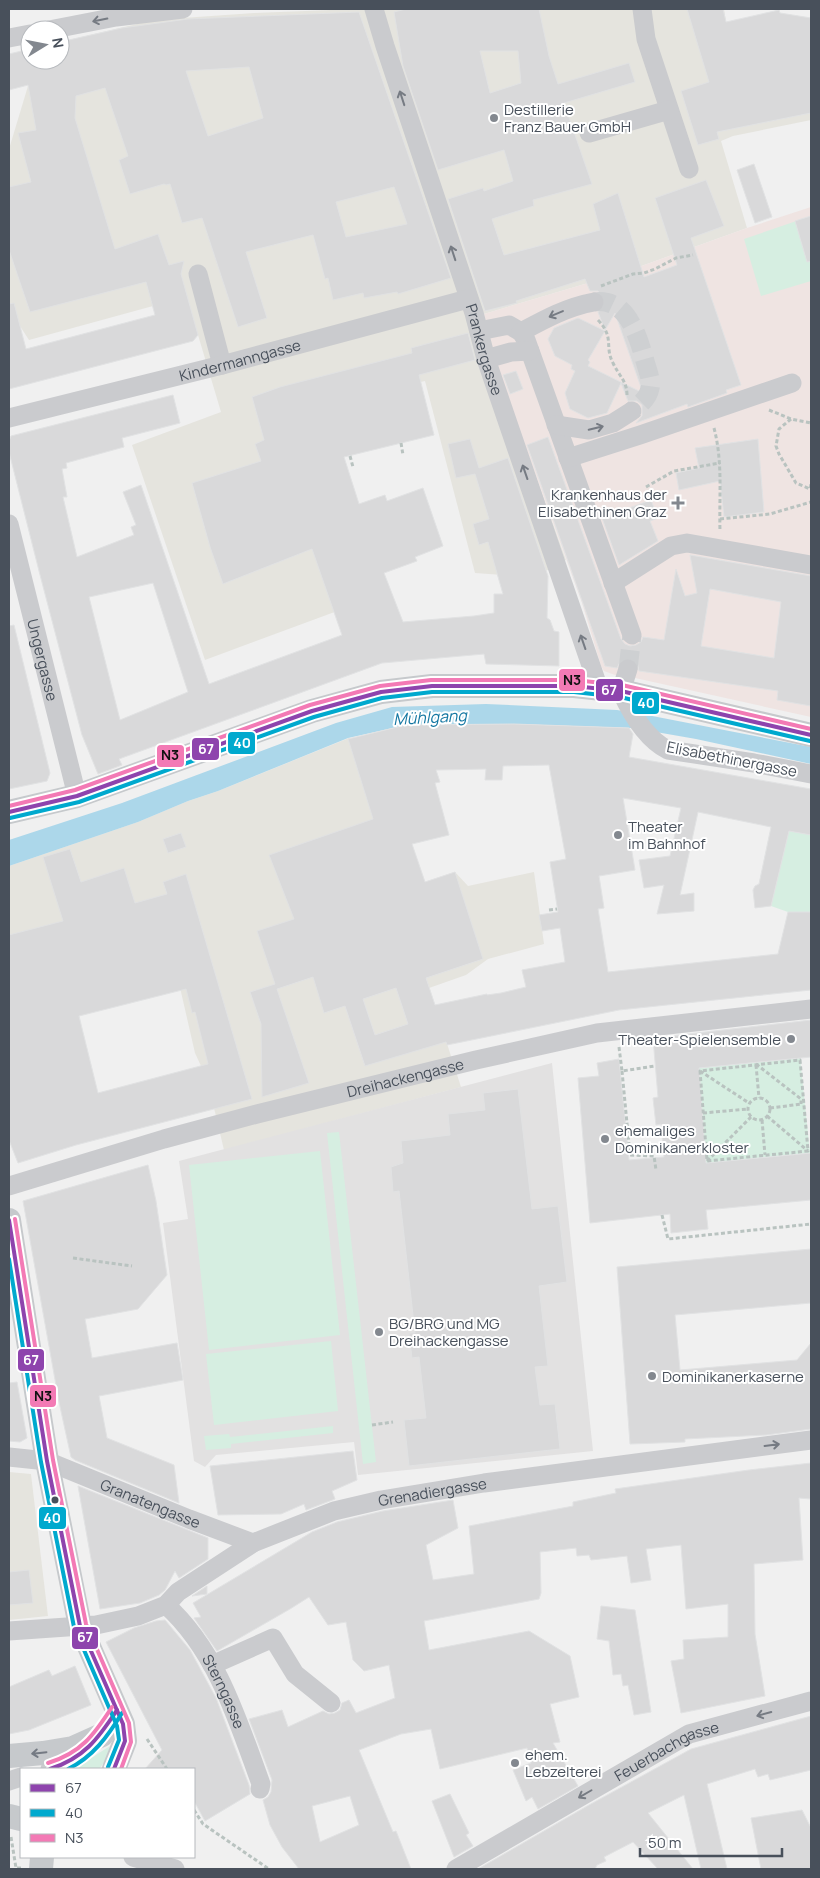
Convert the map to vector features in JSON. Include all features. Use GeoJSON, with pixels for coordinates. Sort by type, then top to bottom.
{"type":"FeatureCollection","features":[{"type":"Feature","properties":{"kind":"main road"},"geometry":{"type":"LineString","coordinates":[[9,812],[77,796],[312,711],[381,692],[432,686],[574,686],[619,690],[811,735]]}},
{"type":"Feature","properties":{"kind":"main road"},"geometry":{"type":"LineString","coordinates":[[9,1220],[48,1461],[80,1626],[122,1724],[125,1741],[114,1768]]}},
{"type":"Feature","properties":{"kind":"main road"},"geometry":{"type":"LineString","coordinates":[[56,1768],[83,1755],[102,1735],[114,1705]]}},
{"type":"Feature","properties":{"kind":"main road"},"geometry":{"type":"LineString","coordinates":[[20,1773],[9,1756],[43,1754],[73,1748],[102,1735]]}},
{"type":"Feature","properties":{"kind":"street"},"geometry":{"type":"LineString","coordinates":[[70,26],[116,17],[183,9]]}},
{"type":"Feature","properties":{"kind":"street","name":"Prankergasse"},"geometry":{"type":"LineString","coordinates":[[374,9],[479,331],[486,360],[619,690]]}},
{"type":"Feature","properties":{"kind":"street"},"geometry":{"type":"LineString","coordinates":[[642,9],[646,39],[689,169]]}},
{"type":"Feature","properties":{"kind":"street"},"geometry":{"type":"LineString","coordinates":[[589,134],[669,110]]}},
{"type":"Feature","properties":{"kind":"street"},"geometry":{"type":"LineString","coordinates":[[198,274],[222,365]]}},
{"type":"Feature","properties":{"kind":"street","name":"Kindermanngasse"},"geometry":{"type":"LineString","coordinates":[[9,418],[222,365],[468,299]]}},
{"type":"Feature","properties":{"kind":"street"},"geometry":{"type":"LineString","coordinates":[[521,332],[554,314],[590,303]]}},
{"type":"Feature","properties":{"kind":"street"},"geometry":{"type":"LineString","coordinates":[[479,331],[509,325],[521,332],[526,340],[632,636]]}},
{"type":"Feature","properties":{"kind":"street"},"geometry":{"type":"LineString","coordinates":[[486,360],[510,352],[530,350]]}},
{"type":"Feature","properties":{"kind":"street"},"geometry":{"type":"LineString","coordinates":[[568,458],[792,383]]}},
{"type":"Feature","properties":{"kind":"street"},"geometry":{"type":"LineString","coordinates":[[556,425],[589,430],[614,423],[630,412]]}},
{"type":"Feature","properties":{"kind":"street","name":"Ungergasse"},"geometry":{"type":"LineString","coordinates":[[9,524],[77,796]]}},
{"type":"Feature","properties":{"kind":"street"},"geometry":{"type":"LineString","coordinates":[[613,583],[671,546],[687,543],[811,565]]}},
{"type":"Feature","properties":{"kind":"street","name":"Elisabethinergasse"},"geometry":{"type":"LineString","coordinates":[[619,690],[657,744],[668,750],[811,774]]}},
{"type":"Feature","properties":{"kind":"street","name":"Dreihackengasse"},"geometry":{"type":"LineString","coordinates":[[9,1186],[164,1139],[238,1119],[476,1060],[597,1033],[811,1009]]}},
{"type":"Feature","properties":{"kind":"street","name":"Grenadiergasse"},"geometry":{"type":"LineString","coordinates":[[9,1631],[96,1625],[138,1616],[166,1605],[178,1592],[254,1543],[334,1511],[381,1500],[484,1483],[811,1440]]}},
{"type":"Feature","properties":{"kind":"street","name":"Granatengasse"},"geometry":{"type":"LineString","coordinates":[[9,1457],[48,1461],[189,1519],[254,1543]]}},
{"type":"Feature","properties":{"kind":"street","name":"Sterngasse"},"geometry":{"type":"LineString","coordinates":[[166,1605],[184,1622],[205,1650],[237,1717],[261,1784],[260,1789]]}},
{"type":"Feature","properties":{"kind":"street"},"geometry":{"type":"LineString","coordinates":[[212,1665],[273,1638],[295,1674],[331,1703]]}},
{"type":"Feature","properties":{"kind":"street","name":"Feuerbachgasse"},"geometry":{"type":"LineString","coordinates":[[456,1869],[689,1734],[811,1702]]}},
{"type":"Feature","properties":{"kind":"street"},"geometry":{"type":"LineString","coordinates":[[137,1858],[175,1869]]}},
{"type":"Feature","properties":{"kind":"path"},"geometry":{"type":"LineString","coordinates":[[630,412],[624,406],[627,396],[626,382],[613,364],[606,329],[592,314],[590,303],[584,296],[588,292],[633,274],[644,273],[676,258],[693,255]]}},
{"type":"Feature","properties":{"kind":"path"},"geometry":{"type":"LineString","coordinates":[[744,399],[791,419],[811,423]]}},
{"type":"Feature","properties":{"kind":"path"},"geometry":{"type":"LineString","coordinates":[[709,411],[718,443],[720,463],[721,549]]}},
{"type":"Feature","properties":{"kind":"path"},"geometry":{"type":"LineString","coordinates":[[791,419],[779,429],[776,440],[779,454],[796,482],[810,489],[811,484]]}},
{"type":"Feature","properties":{"kind":"path"},"geometry":{"type":"LineString","coordinates":[[400,443],[403,455]]}},
{"type":"Feature","properties":{"kind":"path"},"geometry":{"type":"LineString","coordinates":[[350,456],[353,467]]}},
{"type":"Feature","properties":{"kind":"path"},"geometry":{"type":"LineString","coordinates":[[646,486],[674,471],[720,463]]}},
{"type":"Feature","properties":{"kind":"path"},"geometry":{"type":"LineString","coordinates":[[720,519],[770,514],[811,502]]}},
{"type":"Feature","properties":{"kind":"path"},"geometry":{"type":"LineString","coordinates":[[549,910],[557,909]]}},
{"type":"Feature","properties":{"kind":"path"},"geometry":{"type":"LineString","coordinates":[[618,1040],[630,1155],[654,1156],[656,1170]]}},
{"type":"Feature","properties":{"kind":"path"},"geometry":{"type":"LineString","coordinates":[[700,1071],[800,1060],[808,1151]]}},
{"type":"Feature","properties":{"kind":"path"},"geometry":{"type":"LineString","coordinates":[[756,1064],[759,1098]]}},
{"type":"Feature","properties":{"kind":"path"},"geometry":{"type":"LineString","coordinates":[[756,1064],[800,1099],[803,1104]]}},
{"type":"Feature","properties":{"kind":"path"},"geometry":{"type":"LineString","coordinates":[[622,1071],[655,1066]]}},
{"type":"Feature","properties":{"kind":"path"},"geometry":{"type":"LineString","coordinates":[[700,1071],[749,1103]]}},
{"type":"Feature","properties":{"kind":"path"},"geometry":{"type":"LineString","coordinates":[[700,1071],[707,1161]]}},
{"type":"Feature","properties":{"kind":"path"},"geometry":{"type":"LineString","coordinates":[[751,1117],[748,1109],[749,1103],[753,1099],[759,1098],[768,1102],[770,1108],[767,1116],[762,1120]]}},
{"type":"Feature","properties":{"kind":"path"},"geometry":{"type":"LineString","coordinates":[[770,1108],[803,1104]]}},
{"type":"Feature","properties":{"kind":"path"},"geometry":{"type":"LineString","coordinates":[[703,1113],[748,1109]]}},
{"type":"Feature","properties":{"kind":"path"},"geometry":{"type":"LineString","coordinates":[[767,1116],[808,1151]]}},
{"type":"Feature","properties":{"kind":"path"},"geometry":{"type":"LineString","coordinates":[[707,1161],[751,1117]]}},
{"type":"Feature","properties":{"kind":"path"},"geometry":{"type":"LineString","coordinates":[[751,1117],[762,1120]]}},
{"type":"Feature","properties":{"kind":"path"},"geometry":{"type":"LineString","coordinates":[[762,1120],[765,1155]]}},
{"type":"Feature","properties":{"kind":"path"},"geometry":{"type":"LineString","coordinates":[[707,1161],[808,1151]]}},
{"type":"Feature","properties":{"kind":"path"},"geometry":{"type":"LineString","coordinates":[[662,1215],[668,1239],[811,1224]]}},
{"type":"Feature","properties":{"kind":"path"},"geometry":{"type":"LineString","coordinates":[[74,1258],[132,1266]]}},
{"type":"Feature","properties":{"kind":"path"},"geometry":{"type":"LineString","coordinates":[[372,1425],[393,1422]]}},
{"type":"Feature","properties":{"kind":"path"},"geometry":{"type":"LineString","coordinates":[[147,1739],[166,1768]]}},
{"type":"Feature","properties":{"kind":"path"},"geometry":{"type":"LineString","coordinates":[[195,1812],[202,1824],[269,1869]]}},
{"type":"Feature","properties":{"kind":"path"},"geometry":{"type":"LineString","coordinates":[[13,1823],[16,1868],[36,1864]]}},
{"type":"Feature","properties":{"kind":"shaded area"},"geometry":{"type":"Polygon","coordinates":[[[357,9],[724,9],[726,22],[780,13],[811,18],[811,120],[733,136],[721,141],[747,228],[622,273],[484,314],[525,446],[566,560],[548,570],[516,576],[475,573],[425,381],[296,411],[359,603],[205,660],[132,445],[221,412],[198,335],[153,306],[29,340],[9,309],[9,149],[28,86],[24,70],[70,70],[70,40],[154,20],[254,13],[357,9]]]}},
{"type":"Feature","properties":{"kind":"shaded area","name":"Krankenhaus der Elisabethinen Graz"},"geometry":{"type":"Polygon","coordinates":[[[811,207],[811,717],[635,678],[626,679],[604,671],[582,603],[500,376],[484,314],[622,273],[811,207]]]}},
{"type":"Feature","properties":{"kind":"shaded area"},"geometry":{"type":"Polygon","coordinates":[[[349,738],[349,742],[406,827],[425,882],[455,872],[468,886],[534,872],[544,944],[488,959],[466,975],[429,988],[461,1087],[224,1150],[215,1112],[201,1066],[195,1053],[170,944],[9,988],[9,866],[138,822],[349,738]]]}},
{"type":"Feature","properties":{"kind":"shaded area","name":"BG/BRG und MG Dreihackengasse"},"geometry":{"type":"Polygon","coordinates":[[[552,1063],[593,1451],[358,1475],[354,1442],[216,1455],[205,1467],[194,1461],[163,1223],[188,1219],[179,1161],[552,1063]]]}},
{"type":"Feature","properties":{"kind":"shaded area"},"geometry":{"type":"Polygon","coordinates":[[[9,1472],[31,1474],[48,1616],[9,1620],[9,1472]]]}},
{"type":"Feature","properties":{"kind":"green space"},"geometry":{"type":"Polygon","coordinates":[[[811,216],[811,281],[761,296],[744,239],[811,216]]]}},
{"type":"Feature","properties":{"kind":"green space"},"geometry":{"type":"Polygon","coordinates":[[[789,831],[811,835],[811,912],[788,912],[771,906],[789,831]]]}},
{"type":"Feature","properties":{"kind":"green space"},"geometry":{"type":"Polygon","coordinates":[[[800,1058],[810,1153],[706,1163],[699,1068],[800,1058]]]}},
{"type":"Feature","properties":{"kind":"green space"},"geometry":{"type":"Polygon","coordinates":[[[339,1132],[376,1462],[363,1464],[327,1133],[339,1132]]]}},
{"type":"Feature","properties":{"kind":"green space"},"geometry":{"type":"Polygon","coordinates":[[[320,1151],[340,1335],[209,1350],[189,1165],[320,1151]]]}},
{"type":"Feature","properties":{"kind":"green space"},"geometry":{"type":"Polygon","coordinates":[[[331,1341],[338,1411],[214,1425],[206,1354],[331,1341]]]}},
{"type":"Feature","properties":{"kind":"green space"},"geometry":{"type":"Polygon","coordinates":[[[333,1426],[333,1433],[231,1444],[231,1448],[206,1450],[204,1436],[229,1434],[230,1437],[333,1426]]]}},
{"type":"Feature","properties":{"kind":"green space"},"geometry":{"type":"Polygon","coordinates":[[[110,1746],[106,1760],[100,1768],[76,1768],[110,1746]]]}},
{"type":"Feature","properties":{"kind":"water","name":"Mühlgang"},"geometry":{"type":"Polygon","coordinates":[[[486,704],[617,710],[642,714],[811,747],[811,764],[696,739],[633,728],[514,724],[406,725],[348,738],[138,822],[9,866],[9,840],[122,803],[336,723],[392,707],[486,704]]]}},
{"type":"Feature","properties":{"kind":"building"},"geometry":{"type":"Polygon","coordinates":[[[406,9],[539,9],[549,56],[558,84],[629,63],[635,82],[564,103],[592,184],[533,200],[534,206],[492,219],[504,255],[600,230],[593,204],[618,193],[644,277],[677,265],[655,198],[706,180],[724,226],[691,238],[741,385],[726,390],[727,393],[688,407],[687,404],[636,423],[642,416],[642,405],[637,401],[628,401],[621,383],[607,413],[588,418],[570,409],[565,393],[575,371],[571,369],[572,365],[555,356],[548,339],[554,328],[578,318],[605,331],[588,360],[590,362],[588,366],[643,393],[615,313],[605,330],[598,312],[605,306],[605,299],[598,291],[590,291],[585,279],[516,301],[517,303],[485,311],[448,199],[483,188],[484,191],[513,181],[504,150],[438,170],[403,66],[394,12],[406,9]],[[480,51],[490,93],[521,83],[518,51],[480,51]]]}},
{"type":"Feature","properties":{"kind":"building"},"geometry":{"type":"Polygon","coordinates":[[[687,9],[723,9],[726,22],[779,10],[780,13],[811,18],[811,113],[717,132],[719,139],[698,145],[681,91],[709,82],[687,9]]]}},
{"type":"Feature","properties":{"kind":"building"},"geometry":{"type":"Polygon","coordinates":[[[359,12],[451,278],[398,294],[397,292],[364,298],[363,293],[333,300],[328,278],[325,279],[313,235],[246,252],[267,318],[238,327],[202,218],[182,223],[170,184],[130,194],[119,160],[128,156],[105,88],[76,96],[75,118],[115,249],[158,234],[169,265],[184,261],[181,274],[198,335],[193,341],[9,389],[9,304],[14,303],[26,349],[155,315],[146,282],[30,312],[9,250],[9,187],[31,182],[18,133],[36,130],[28,85],[9,90],[9,54],[20,51],[20,70],[70,70],[70,40],[122,28],[188,19],[359,12]],[[249,67],[186,71],[208,136],[263,118],[249,67]],[[394,187],[336,202],[346,237],[407,224],[394,187]]]}},
{"type":"Feature","properties":{"kind":"building"},"geometry":{"type":"Polygon","coordinates":[[[754,164],[772,217],[755,223],[737,170],[754,164]]]}},
{"type":"Feature","properties":{"kind":"building"},"geometry":{"type":"Polygon","coordinates":[[[811,216],[811,261],[807,262],[795,221],[811,216]]]}},
{"type":"Feature","properties":{"kind":"building"},"geometry":{"type":"Polygon","coordinates":[[[468,333],[475,360],[419,375],[434,435],[344,457],[359,504],[385,495],[387,501],[423,488],[443,546],[415,557],[417,561],[384,573],[403,622],[494,613],[494,594],[503,594],[488,542],[479,545],[473,524],[489,519],[475,474],[456,478],[448,444],[470,439],[479,468],[508,458],[548,576],[547,618],[550,620],[554,631],[559,632],[559,666],[486,664],[484,654],[382,663],[119,759],[122,765],[98,774],[82,735],[39,571],[9,452],[11,436],[173,395],[180,423],[122,438],[124,447],[66,463],[67,468],[62,469],[67,497],[63,497],[77,557],[134,535],[131,527],[136,525],[123,492],[141,485],[209,684],[342,635],[312,549],[223,584],[210,547],[192,483],[261,461],[255,444],[264,440],[252,397],[280,387],[412,353],[411,348],[468,333]],[[153,583],[89,597],[120,720],[188,692],[153,583]]]}},
{"type":"Feature","properties":{"kind":"building"},"geometry":{"type":"Polygon","coordinates":[[[516,371],[523,389],[510,394],[503,375],[516,371]]]}},
{"type":"Feature","properties":{"kind":"building"},"geometry":{"type":"Polygon","coordinates":[[[548,437],[621,639],[625,644],[630,646],[636,645],[641,642],[643,637],[664,640],[676,569],[685,596],[697,593],[690,555],[811,576],[811,706],[777,700],[778,691],[639,671],[637,662],[631,658],[621,660],[617,668],[605,666],[527,445],[548,437]],[[710,589],[701,646],[774,658],[781,602],[710,589]]]}},
{"type":"Feature","properties":{"kind":"building"},"geometry":{"type":"Polygon","coordinates":[[[758,439],[764,512],[724,517],[720,481],[679,490],[676,473],[699,468],[695,448],[758,439]]]}},
{"type":"Feature","properties":{"kind":"building"},"geometry":{"type":"Polygon","coordinates":[[[651,500],[658,518],[650,521],[658,541],[619,565],[602,518],[651,500]]]}},
{"type":"Feature","properties":{"kind":"building"},"geometry":{"type":"Polygon","coordinates":[[[14,625],[50,773],[47,781],[9,789],[9,626],[14,625]]]}},
{"type":"Feature","properties":{"kind":"building"},"geometry":{"type":"Polygon","coordinates":[[[514,724],[629,728],[633,734],[629,757],[811,789],[811,835],[789,831],[771,906],[755,908],[753,890],[759,884],[771,827],[698,812],[680,895],[694,893],[694,911],[657,914],[664,885],[644,888],[639,860],[670,856],[681,808],[623,798],[635,870],[599,876],[604,908],[598,909],[608,972],[778,954],[788,912],[811,912],[811,990],[619,1010],[447,1045],[446,1042],[365,1066],[345,1006],[324,1013],[313,977],[277,989],[309,1083],[262,1097],[261,1024],[250,992],[275,984],[257,931],[294,919],[269,855],[373,819],[348,739],[406,725],[514,724]],[[549,765],[503,766],[502,780],[485,780],[486,769],[436,770],[440,782],[435,783],[449,835],[412,844],[425,882],[455,872],[483,959],[426,978],[435,1005],[526,987],[522,970],[565,962],[560,928],[542,931],[539,915],[558,912],[550,862],[566,859],[549,765]],[[396,988],[363,999],[375,1035],[408,1024],[396,988]]]}},
{"type":"Feature","properties":{"kind":"building"},"geometry":{"type":"Polygon","coordinates":[[[181,833],[186,847],[168,853],[163,839],[181,833]]]}},
{"type":"Feature","properties":{"kind":"building"},"geometry":{"type":"Polygon","coordinates":[[[70,849],[81,882],[124,868],[135,903],[167,894],[163,882],[186,874],[252,1099],[76,1145],[18,1163],[9,1140],[9,935],[63,921],[43,857],[70,849]],[[186,989],[79,1016],[98,1093],[208,1064],[195,1012],[192,1013],[186,989]]]}},
{"type":"Feature","properties":{"kind":"building","name":"ehemaliges Dominikanerkloster"},"geometry":{"type":"Polygon","coordinates":[[[811,1020],[811,1057],[699,1068],[706,1163],[811,1153],[811,1200],[706,1210],[708,1229],[671,1233],[670,1214],[590,1223],[578,1078],[599,1076],[597,1063],[619,1059],[629,1160],[664,1157],[661,1124],[656,1125],[653,1098],[658,1097],[653,1038],[811,1020]]]}},
{"type":"Feature","properties":{"kind":"building"},"geometry":{"type":"Polygon","coordinates":[[[518,1089],[532,1209],[558,1206],[567,1282],[539,1286],[548,1366],[535,1367],[540,1405],[555,1404],[560,1449],[409,1466],[404,1420],[426,1418],[419,1357],[412,1358],[409,1333],[415,1333],[399,1191],[393,1192],[391,1167],[403,1163],[401,1141],[450,1135],[448,1114],[485,1110],[483,1093],[518,1089]]]}},
{"type":"Feature","properties":{"kind":"building"},"geometry":{"type":"Polygon","coordinates":[[[148,1165],[156,1201],[167,1275],[138,1309],[85,1319],[92,1358],[177,1343],[183,1380],[99,1396],[107,1438],[174,1465],[179,1503],[71,1457],[59,1402],[23,1201],[148,1165]]]}},
{"type":"Feature","properties":{"kind":"building","name":"Dominikanerkaserne"},"geometry":{"type":"Polygon","coordinates":[[[811,1249],[811,1303],[675,1315],[680,1370],[797,1360],[811,1343],[811,1429],[766,1435],[685,1439],[685,1442],[630,1444],[617,1267],[811,1249]]]}},
{"type":"Feature","properties":{"kind":"building"},"geometry":{"type":"Polygon","coordinates":[[[17,1382],[27,1438],[20,1442],[9,1441],[9,1383],[17,1382]]]}},
{"type":"Feature","properties":{"kind":"building"},"geometry":{"type":"Polygon","coordinates":[[[353,1451],[357,1480],[332,1491],[335,1499],[306,1510],[304,1504],[281,1514],[218,1515],[210,1466],[353,1451]]]}},
{"type":"Feature","properties":{"kind":"building"},"geometry":{"type":"Polygon","coordinates":[[[811,1463],[811,1499],[799,1498],[803,1560],[754,1564],[755,1634],[765,1696],[681,1713],[671,1661],[684,1659],[683,1640],[728,1637],[728,1604],[686,1609],[681,1545],[646,1549],[651,1580],[631,1583],[627,1556],[591,1560],[589,1555],[577,1556],[576,1548],[540,1552],[541,1593],[539,1599],[424,1621],[429,1650],[529,1631],[570,1656],[579,1697],[550,1704],[560,1742],[553,1743],[578,1786],[538,1809],[532,1797],[526,1801],[513,1770],[531,1763],[527,1748],[440,1769],[431,1729],[401,1734],[359,1750],[393,1832],[396,1831],[411,1869],[299,1869],[282,1847],[270,1825],[263,1800],[271,1792],[272,1780],[249,1719],[282,1710],[288,1727],[323,1711],[329,1714],[335,1713],[340,1710],[342,1703],[349,1700],[356,1713],[395,1698],[389,1665],[364,1671],[353,1660],[346,1622],[328,1625],[309,1597],[217,1651],[194,1618],[201,1617],[193,1603],[312,1532],[337,1522],[383,1511],[453,1500],[458,1528],[426,1545],[433,1580],[474,1574],[469,1526],[573,1506],[573,1502],[616,1493],[615,1489],[811,1463]],[[350,1796],[312,1806],[320,1842],[359,1825],[350,1796]]]}},
{"type":"Feature","properties":{"kind":"building"},"geometry":{"type":"Polygon","coordinates":[[[78,1486],[208,1538],[208,1559],[179,1578],[175,1571],[165,1590],[159,1595],[140,1603],[100,1609],[78,1486]]]}},
{"type":"Feature","properties":{"kind":"building"},"geometry":{"type":"Polygon","coordinates":[[[29,1570],[33,1603],[9,1605],[9,1572],[29,1570]]]}},
{"type":"Feature","properties":{"kind":"building"},"geometry":{"type":"Polygon","coordinates":[[[207,1586],[207,1594],[192,1596],[207,1586]]]}},
{"type":"Feature","properties":{"kind":"building"},"geometry":{"type":"Polygon","coordinates":[[[601,1606],[635,1610],[651,1712],[634,1715],[628,1685],[623,1686],[621,1674],[613,1675],[609,1641],[597,1639],[601,1606]]]}},
{"type":"Feature","properties":{"kind":"building"},"geometry":{"type":"Polygon","coordinates":[[[165,1620],[190,1650],[216,1698],[249,1785],[250,1794],[205,1821],[195,1803],[195,1768],[146,1768],[162,1750],[106,1642],[134,1628],[165,1620]]]}},
{"type":"Feature","properties":{"kind":"building"},"geometry":{"type":"Polygon","coordinates":[[[75,1666],[91,1705],[29,1730],[9,1734],[9,1687],[49,1670],[52,1676],[75,1666]]]}},
{"type":"Feature","properties":{"kind":"building"},"geometry":{"type":"Polygon","coordinates":[[[811,1716],[811,1770],[770,1780],[768,1774],[758,1777],[755,1769],[707,1784],[727,1869],[701,1869],[684,1795],[648,1813],[693,1869],[658,1869],[633,1842],[604,1857],[606,1861],[597,1865],[595,1869],[478,1869],[691,1749],[811,1716]]]}},
{"type":"Feature","properties":{"kind":"building"},"geometry":{"type":"Polygon","coordinates":[[[450,1794],[469,1833],[466,1835],[473,1846],[454,1857],[432,1801],[450,1794]]]}},
{"type":"Feature","properties":{"kind":"building"},"geometry":{"type":"Polygon","coordinates":[[[802,1810],[811,1828],[811,1869],[761,1869],[751,1818],[802,1810]]]}},
{"type":"Feature","properties":{"kind":"tunnel"},"geometry":{"type":"LineString","coordinates":[[594,302],[605,302],[623,312],[639,341],[649,374],[650,385],[646,398],[632,411]]}},
{"type":"Feature","properties":{"kind":"tunnel"},"geometry":{"type":"LineString","coordinates":[[628,669],[632,635]]}},
{"type":"Feature","properties":{"kind":"transit line","name":"N3"},"geometry":{"type":"LineString","coordinates":[[9,806],[75,790],[310,705],[380,686],[431,680],[574,680],[622,685],[811,729]]}},
{"type":"Feature","properties":{"kind":"transit line","name":"67"},"geometry":{"type":"LineString","coordinates":[[9,812],[77,796],[312,711],[381,692],[432,686],[574,686],[621,691],[811,735]]}},
{"type":"Feature","properties":{"kind":"transit line","name":"40"},"geometry":{"type":"LineString","coordinates":[[10,818],[79,802],[314,717],[382,698],[432,692],[574,692],[620,697],[810,741]]}},
{"type":"Feature","properties":{"kind":"transit line","name":"N3"},"geometry":{"type":"LineString","coordinates":[[15,1219],[53,1460],[86,1624],[129,1723],[131,1742],[121,1768]]}},
{"type":"Feature","properties":{"kind":"transit line","name":"67"},"geometry":{"type":"LineString","coordinates":[[9,1220],[47,1461],[80,1626],[123,1724],[125,1741],[114,1768]]}},
{"type":"Feature","properties":{"kind":"transit line","name":"40"},"geometry":{"type":"LineString","coordinates":[[9,1259],[41,1462],[74,1627],[117,1726],[119,1740],[108,1767]]}},
{"type":"Feature","properties":{"kind":"transit line","name":"N3"},"geometry":{"type":"LineString","coordinates":[[48,1763],[69,1754],[86,1742],[112,1707]]}},
{"type":"Feature","properties":{"kind":"transit line","name":"67"},"geometry":{"type":"LineString","coordinates":[[52,1768],[72,1759],[89,1746],[117,1710]]}},
{"type":"Feature","properties":{"kind":"transit line","name":"40"},"geometry":{"type":"LineString","coordinates":[[70,1768],[85,1758],[99,1745],[122,1713]]}},
{"type":"Feature","properties":{"kind":"place","name":"Destillerie Franz Bauer GmbH"},"geometry":{"type":"Point","coordinates":[494,118]}},
{"type":"Feature","properties":{"kind":"place","name":"Krankenhaus der Elisabethinen Graz"},"geometry":{"type":"Point","coordinates":[678,503]}},
{"type":"Feature","properties":{"kind":"place","name":"Theater im Bahnhof"},"geometry":{"type":"Point","coordinates":[618,835]}},
{"type":"Feature","properties":{"kind":"place","name":"Theater-Spielensemble"},"geometry":{"type":"Point","coordinates":[791,1039]}},
{"type":"Feature","properties":{"kind":"place","name":"ehemaliges Dominikanerkloster"},"geometry":{"type":"Point","coordinates":[605,1139]}},
{"type":"Feature","properties":{"kind":"place","name":"BG/BRG und MG Dreihackengasse"},"geometry":{"type":"Point","coordinates":[379,1332]}},
{"type":"Feature","properties":{"kind":"place","name":"Dominikanerkaserne"},"geometry":{"type":"Point","coordinates":[652,1376]}},
{"type":"Feature","properties":{"kind":"place","name":"ehem. Lebzelterei"},"geometry":{"type":"Point","coordinates":[515,1763]}}]}
